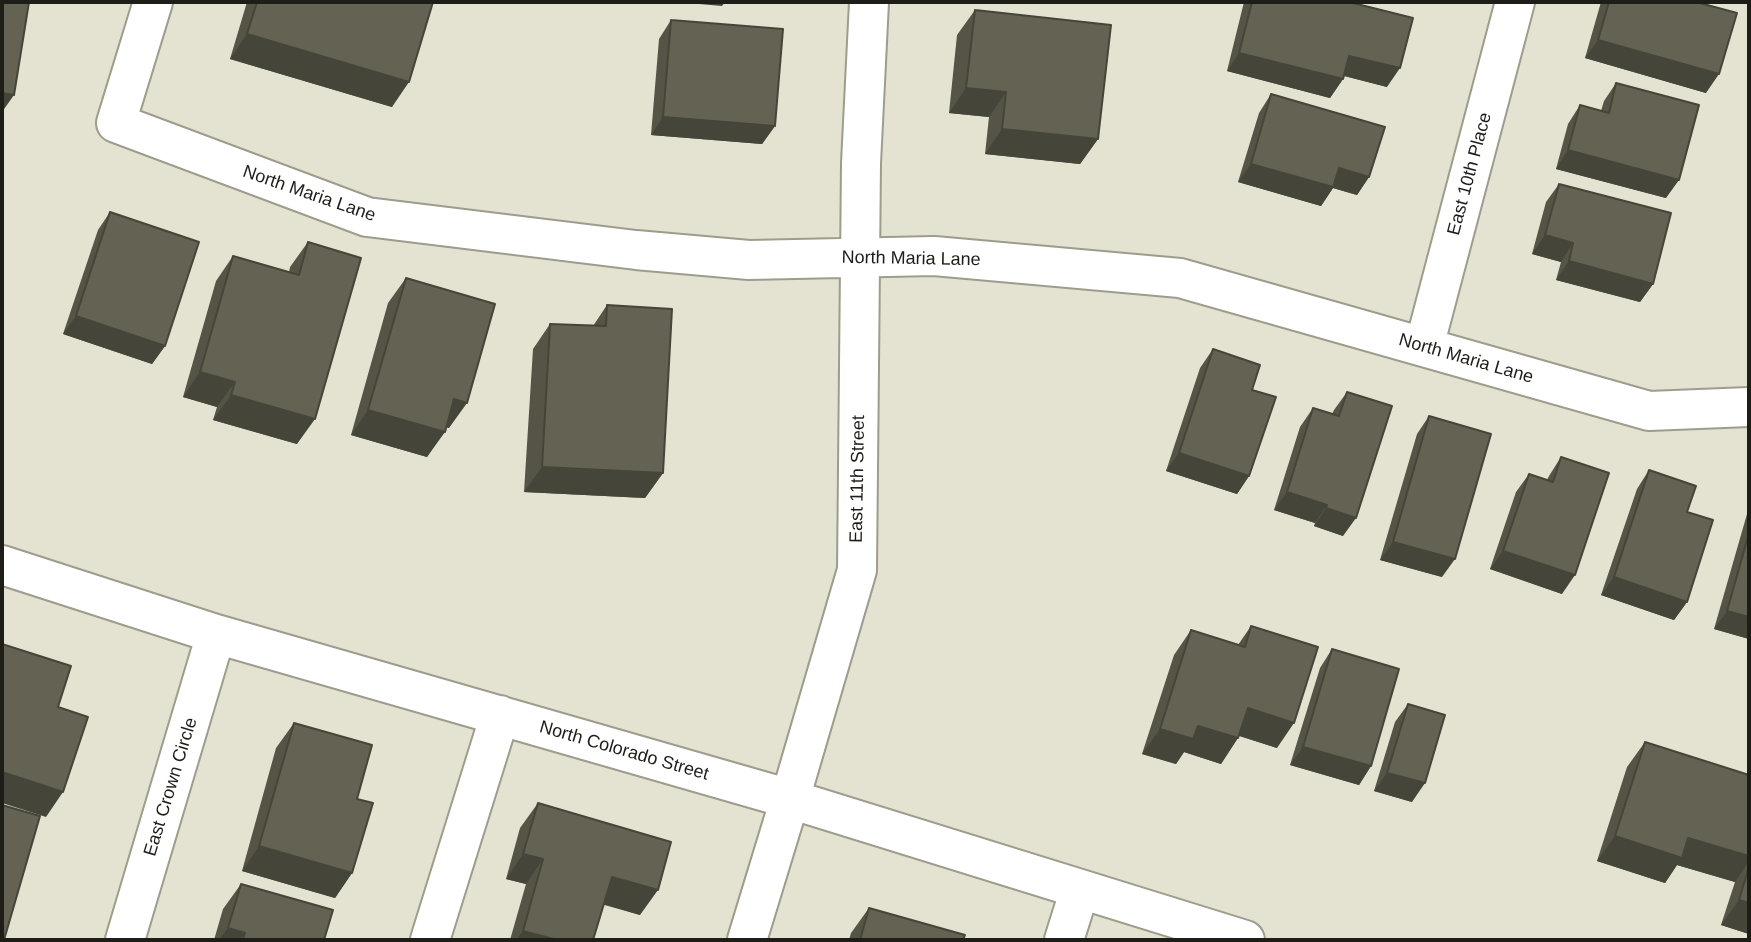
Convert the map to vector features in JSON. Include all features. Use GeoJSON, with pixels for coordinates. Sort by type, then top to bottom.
{"type":"FeatureCollection","features":[{"type":"Feature","properties":{"kind":"street","name":"North Maria Lane"},"geometry":{"type":"LineString","coordinates":[[153,2],[116,123],[367,218],[636,250],[749,260],[934,256],[1180,278],[1649,411],[1749,407]]}},
{"type":"Feature","properties":{"kind":"street","name":"East 11th Street"},"geometry":{"type":"LineString","coordinates":[[747,940],[857,570],[861,163],[869,2]]}},
{"type":"Feature","properties":{"kind":"street","name":"East 10th Place"},"geometry":{"type":"LineString","coordinates":[[1424,347],[1515,2]]}},
{"type":"Feature","properties":{"kind":"street","name":"North Colorado Street"},"geometry":{"type":"LineString","coordinates":[[2,565],[216,634],[790,799],[1245,940]]}},
{"type":"Feature","properties":{"kind":"street","name":"East Crown Circle"},"geometry":{"type":"LineString","coordinates":[[125,940],[216,634]]}},
{"type":"Feature","properties":{"kind":"street"},"geometry":{"type":"LineString","coordinates":[[430,940],[500,715]]}},
{"type":"Feature","properties":{"kind":"street"},"geometry":{"type":"LineString","coordinates":[[1064,940],[1080,889]]}},
{"type":"Feature","properties":{"kind":"building"},"geometry":{"type":"Polygon","coordinates":[[[2,2],[29,2],[14,95],[2,93],[2,2]]]}},
{"type":"Feature","properties":{"kind":"building"},"geometry":{"type":"Polygon","coordinates":[[[257,2],[433,2],[409,82],[247,34],[257,2]]]}},
{"type":"Feature","properties":{"kind":"building"},"geometry":{"type":"Polygon","coordinates":[[[1252,2],[1349,2],[1413,18],[1400,68],[1349,56],[1343,79],[1239,53],[1252,2]]]}},
{"type":"Feature","properties":{"kind":"building"},"geometry":{"type":"Polygon","coordinates":[[[1609,2],[1696,2],[1737,13],[1719,74],[1598,40],[1609,2]]]}},
{"type":"Feature","properties":{"kind":"building"},"geometry":{"type":"Polygon","coordinates":[[[975,10],[1111,25],[1098,139],[1002,129],[1006,92],[966,88],[975,10]]]}},
{"type":"Feature","properties":{"kind":"building"},"geometry":{"type":"Polygon","coordinates":[[[671,20],[783,29],[775,126],[663,117],[671,20]]]}},
{"type":"Feature","properties":{"kind":"building"},"geometry":{"type":"Polygon","coordinates":[[[1616,83],[1699,105],[1679,180],[1568,150],[1580,105],[1609,113],[1616,83]]]}},
{"type":"Feature","properties":{"kind":"building"},"geometry":{"type":"Polygon","coordinates":[[[1271,94],[1385,127],[1369,177],[1339,168],[1333,187],[1251,164],[1271,94]]]}},
{"type":"Feature","properties":{"kind":"building"},"geometry":{"type":"Polygon","coordinates":[[[1559,184],[1671,213],[1653,284],[1569,261],[1573,243],[1545,235],[1559,184]]]}},
{"type":"Feature","properties":{"kind":"building"},"geometry":{"type":"Polygon","coordinates":[[[110,212],[199,242],[165,346],[76,316],[110,212]]]}},
{"type":"Feature","properties":{"kind":"building"},"geometry":{"type":"Polygon","coordinates":[[[308,242],[361,258],[315,419],[231,395],[235,382],[200,372],[233,256],[299,275],[308,242]]]}},
{"type":"Feature","properties":{"kind":"building"},"geometry":{"type":"Polygon","coordinates":[[[406,278],[495,304],[467,403],[454,399],[445,432],[368,410],[406,278]]]}},
{"type":"Feature","properties":{"kind":"building"},"geometry":{"type":"Polygon","coordinates":[[[607,305],[672,309],[663,473],[542,467],[550,324],[606,326],[607,305]]]}},
{"type":"Feature","properties":{"kind":"building"},"geometry":{"type":"Polygon","coordinates":[[[1213,349],[1260,365],[1252,390],[1276,397],[1249,476],[1179,453],[1213,349]]]}},
{"type":"Feature","properties":{"kind":"building"},"geometry":{"type":"Polygon","coordinates":[[[1347,392],[1392,406],[1356,518],[1287,492],[1313,408],[1339,416],[1347,392]]]}},
{"type":"Feature","properties":{"kind":"building"},"geometry":{"type":"Polygon","coordinates":[[[1429,416],[1491,434],[1455,559],[1393,542],[1429,416]]]}},
{"type":"Feature","properties":{"kind":"building"},"geometry":{"type":"Polygon","coordinates":[[[1561,457],[1609,473],[1575,575],[1503,551],[1529,474],[1553,482],[1561,457]]]}},
{"type":"Feature","properties":{"kind":"building"},"geometry":{"type":"Polygon","coordinates":[[[1649,470],[1696,486],[1687,512],[1713,520],[1687,602],[1614,577],[1649,470]]]}},
{"type":"Feature","properties":{"kind":"building"},"geometry":{"type":"Polygon","coordinates":[[[1749,533],[1749,617],[1727,611],[1749,533]]]}},
{"type":"Feature","properties":{"kind":"building"},"geometry":{"type":"Polygon","coordinates":[[[1251,626],[1318,647],[1294,723],[1248,708],[1238,738],[1198,726],[1193,739],[1160,729],[1191,630],[1245,647],[1251,626]]]}},
{"type":"Feature","properties":{"kind":"building"},"geometry":{"type":"Polygon","coordinates":[[[2,644],[71,666],[58,707],[88,717],[63,792],[2,772],[2,644]]]}},
{"type":"Feature","properties":{"kind":"building"},"geometry":{"type":"Polygon","coordinates":[[[1332,649],[1399,669],[1371,766],[1303,747],[1332,649]]]}},
{"type":"Feature","properties":{"kind":"building"},"geometry":{"type":"Polygon","coordinates":[[[1408,704],[1445,715],[1425,783],[1387,773],[1408,704]]]}},
{"type":"Feature","properties":{"kind":"building"},"geometry":{"type":"Polygon","coordinates":[[[294,723],[372,745],[357,799],[373,803],[352,873],[259,846],[294,723]]]}},
{"type":"Feature","properties":{"kind":"building"},"geometry":{"type":"Polygon","coordinates":[[[1645,742],[1749,775],[1749,856],[1688,838],[1682,858],[1615,836],[1645,742]]]}},
{"type":"Feature","properties":{"kind":"building"},"geometry":{"type":"Polygon","coordinates":[[[538,803],[671,842],[658,890],[612,877],[593,940],[557,940],[523,931],[543,859],[523,854],[538,803]]]}},
{"type":"Feature","properties":{"kind":"building"},"geometry":{"type":"Polygon","coordinates":[[[2,805],[40,816],[4,940],[2,940],[2,805]]]}},
{"type":"Feature","properties":{"kind":"building"},"geometry":{"type":"Polygon","coordinates":[[[1749,867],[1749,903],[1739,900],[1749,867]]]}},
{"type":"Feature","properties":{"kind":"building"},"geometry":{"type":"Polygon","coordinates":[[[241,884],[333,910],[324,940],[242,940],[245,933],[228,928],[241,884]]]}},
{"type":"Feature","properties":{"kind":"building"},"geometry":{"type":"Polygon","coordinates":[[[869,908],[965,935],[963,940],[860,940],[869,908]]]}}]}
